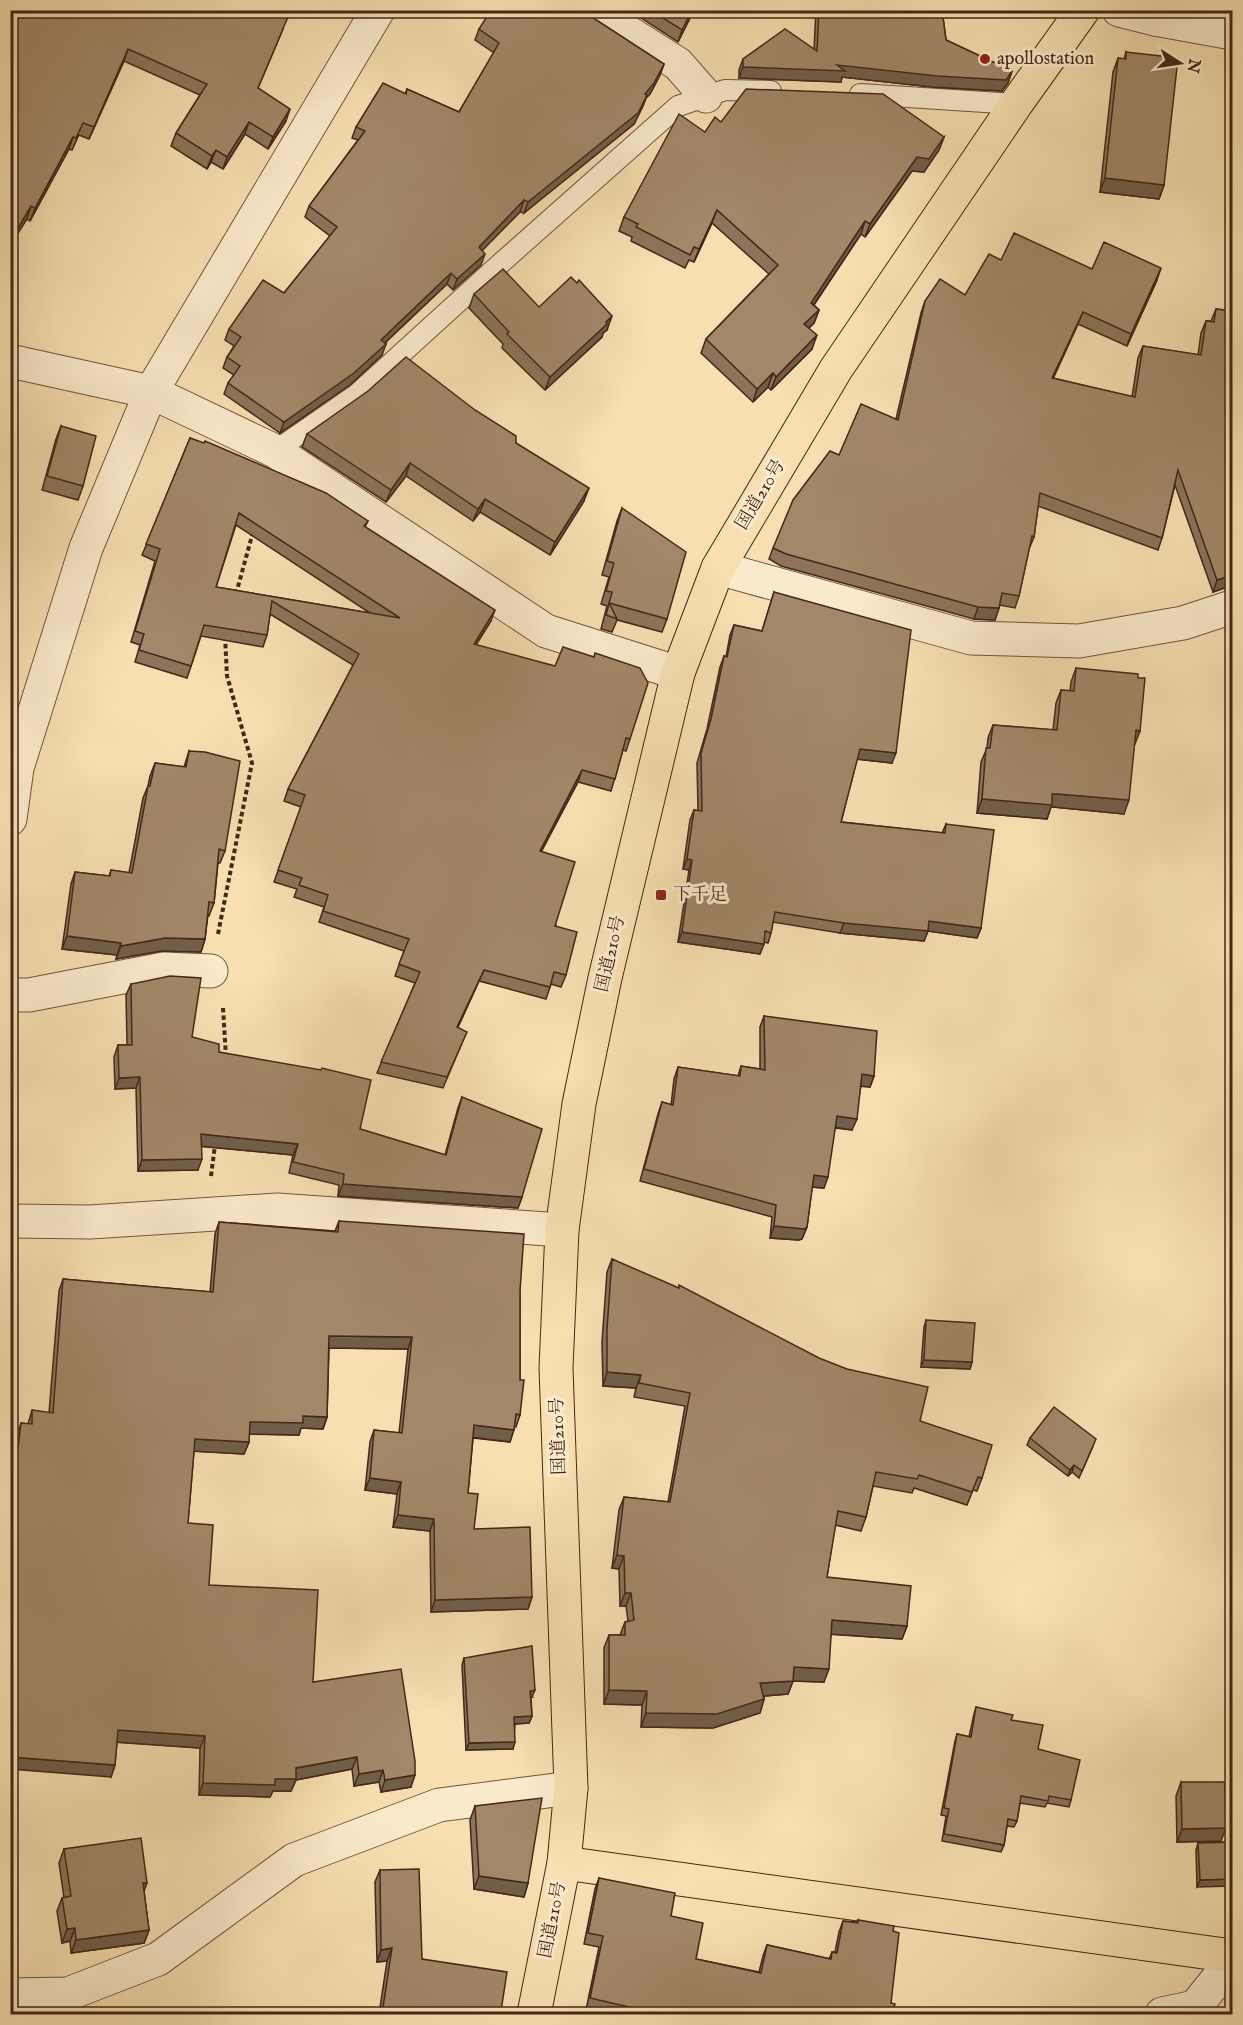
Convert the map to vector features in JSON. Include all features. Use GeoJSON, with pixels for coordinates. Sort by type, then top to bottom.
{"type":"FeatureCollection","features":[{"type":"Feature","properties":{"kind":"main road","name":"国道210号"},"geometry":{"type":"LineString","coordinates":[[534,2014],[564,1863],[571,1788],[556,1368],[562,1230],[579,1104],[600,1001],[678,673],[718,568],[836,369],[1016,104],[1083,10]]}},
{"type":"Feature","properties":{"kind":"main road"},"geometry":{"type":"LineString","coordinates":[[564,1863],[1233,1956]]}},
{"type":"Feature","properties":{"kind":"street"},"geometry":{"type":"LineString","coordinates":[[593,10],[678,64],[706,96]]}},
{"type":"Feature","properties":{"kind":"street"},"geometry":{"type":"LineString","coordinates":[[1119,10],[1158,15],[1233,33]]}},
{"type":"Feature","properties":{"kind":"street"},"geometry":{"type":"LineString","coordinates":[[10,819],[17,768],[86,548],[152,392],[372,12]]}},
{"type":"Feature","properties":{"kind":"street"},"geometry":{"type":"LineString","coordinates":[[10,361],[152,392],[274,451],[546,631],[678,673]]}},
{"type":"Feature","properties":{"kind":"street"},"geometry":{"type":"LineString","coordinates":[[718,568],[971,638],[1079,641],[1183,623],[1233,607]]}},
{"type":"Feature","properties":{"kind":"street"},"geometry":{"type":"LineString","coordinates":[[10,995],[29,995],[164,969],[211,971]]}},
{"type":"Feature","properties":{"kind":"street"},"geometry":{"type":"LineString","coordinates":[[10,1221],[90,1222],[277,1210],[562,1230]]}},
{"type":"Feature","properties":{"kind":"street"},"geometry":{"type":"LineString","coordinates":[[10,1995],[68,1994],[158,1959],[294,1860],[428,1810],[439,1806],[571,1788]]}},
{"type":"Feature","properties":{"kind":"street"},"geometry":{"type":"LineString","coordinates":[[1162,2014],[1195,2007],[1233,1961]]}},
{"type":"Feature","properties":{"kind":"lane"},"geometry":{"type":"LineString","coordinates":[[274,451],[357,394],[678,106],[725,90],[794,92]]}},
{"type":"Feature","properties":{"kind":"lane"},"geometry":{"type":"LineString","coordinates":[[839,93],[1016,104]]}},
{"type":"Feature","properties":{"kind":"path"},"geometry":{"type":"LineString","coordinates":[[234,605],[254,528]]}},
{"type":"Feature","properties":{"kind":"path"},"geometry":{"type":"LineString","coordinates":[[225,1061],[227,1050],[222,999],[211,971],[252,764],[227,676],[225,638],[228,627]]}},
{"type":"Feature","properties":{"kind":"path"},"geometry":{"type":"LineString","coordinates":[[201,1214],[212,1171],[216,1138]]}},
{"type":"Feature","properties":{"kind":"building"},"geometry":{"type":"Polygon","coordinates":[[[20,10],[150,10],[162,16],[165,10],[285,10],[283,15],[288,17],[258,88],[290,109],[273,137],[249,122],[227,157],[216,150],[212,156],[176,133],[207,84],[128,49],[94,127],[83,123],[76,138],[73,137],[35,208],[31,206],[10,242],[10,34],[20,10]]]}},
{"type":"Feature","properties":{"kind":"building"},"geometry":{"type":"Polygon","coordinates":[[[491,10],[583,10],[664,64],[645,94],[647,95],[638,113],[528,202],[524,200],[479,247],[485,254],[457,279],[451,273],[381,340],[386,344],[354,373],[284,422],[228,383],[240,366],[227,357],[241,337],[229,329],[263,280],[284,293],[337,227],[309,206],[365,131],[356,127],[383,83],[406,94],[407,89],[459,112],[499,43],[479,29],[491,10]]]}},
{"type":"Feature","properties":{"kind":"building"},"geometry":{"type":"Polygon","coordinates":[[[650,10],[692,10],[682,30],[650,10]]]}},
{"type":"Feature","properties":{"kind":"building"},"geometry":{"type":"Polygon","coordinates":[[[819,10],[942,10],[946,40],[1012,71],[1006,80],[937,76],[837,65],[845,71],[743,67],[743,59],[785,29],[817,51],[819,10]]]}},
{"type":"Feature","properties":{"kind":"building"},"geometry":{"type":"Polygon","coordinates":[[[1126,52],[1178,58],[1164,185],[1105,178],[1118,58],[1126,59],[1126,52]]]}},
{"type":"Feature","properties":{"kind":"building"},"geometry":{"type":"Polygon","coordinates":[[[746,89],[883,94],[944,137],[929,159],[917,157],[870,224],[865,221],[811,303],[819,310],[804,324],[817,335],[776,377],[773,373],[757,389],[706,339],[778,265],[717,210],[699,249],[694,247],[690,255],[636,227],[638,224],[624,217],[679,114],[705,132],[715,117],[721,122],[746,89]]]}},
{"type":"Feature","properties":{"kind":"building"},"geometry":{"type":"Polygon","coordinates":[[[1014,233],[1092,269],[1104,242],[1161,268],[1131,334],[1083,312],[1052,378],[1135,397],[1143,346],[1201,355],[1206,321],[1214,322],[1216,309],[1233,311],[1233,575],[1217,580],[1178,470],[1162,538],[1040,493],[1034,537],[1032,536],[1019,596],[1002,593],[999,608],[978,607],[786,554],[773,548],[793,500],[830,451],[839,455],[861,404],[898,420],[925,301],[940,279],[965,295],[989,254],[1001,260],[1014,233]]]}},
{"type":"Feature","properties":{"kind":"building"},"geometry":{"type":"Polygon","coordinates":[[[503,269],[539,307],[571,277],[577,283],[579,280],[612,316],[606,322],[607,324],[550,377],[507,334],[509,332],[474,294],[503,269]]]}},
{"type":"Feature","properties":{"kind":"building"},"geometry":{"type":"Polygon","coordinates":[[[406,357],[475,410],[516,436],[516,443],[589,488],[555,542],[485,499],[478,509],[410,463],[391,490],[307,434],[368,391],[406,357]]]}},
{"type":"Feature","properties":{"kind":"building"},"geometry":{"type":"Polygon","coordinates":[[[61,426],[96,436],[83,486],[47,476],[61,426]]]}},
{"type":"Feature","properties":{"kind":"building"},"geometry":{"type":"Polygon","coordinates":[[[190,438],[204,443],[205,441],[326,493],[368,521],[364,526],[495,610],[474,644],[555,666],[563,647],[594,657],[595,653],[640,668],[648,683],[630,739],[626,738],[615,779],[582,770],[540,851],[575,862],[555,926],[577,932],[566,975],[554,972],[550,987],[484,970],[457,1027],[467,1032],[447,1077],[381,1062],[420,972],[399,964],[409,939],[323,911],[328,895],[299,885],[302,878],[278,870],[305,795],[288,789],[359,654],[272,601],[267,635],[204,625],[191,666],[139,650],[144,634],[135,631],[160,549],[146,544],[190,438]],[[239,513],[216,587],[400,618],[239,513]]]}},
{"type":"Feature","properties":{"kind":"building"},"geometry":{"type":"Polygon","coordinates":[[[622,508],[686,552],[667,619],[609,603],[612,592],[606,591],[614,563],[607,561],[622,508]]]}},
{"type":"Feature","properties":{"kind":"building"},"geometry":{"type":"Polygon","coordinates":[[[774,592],[911,630],[896,753],[860,749],[841,822],[945,833],[946,824],[994,830],[981,928],[929,921],[928,931],[844,923],[775,912],[771,933],[765,931],[764,944],[682,932],[692,860],[687,859],[694,810],[702,811],[701,753],[711,719],[724,656],[727,657],[734,625],[762,631],[774,592]]]}},
{"type":"Feature","properties":{"kind":"building"},"geometry":{"type":"Polygon","coordinates":[[[609,603],[617,619],[606,615],[609,603]]]}},
{"type":"Feature","properties":{"kind":"building"},"geometry":{"type":"Polygon","coordinates":[[[1076,668],[1138,674],[1138,678],[1145,678],[1140,731],[1136,730],[1129,800],[1052,794],[1052,805],[982,799],[986,748],[990,748],[993,725],[1057,730],[1061,690],[1074,691],[1076,668]]]}},
{"type":"Feature","properties":{"kind":"building"},"geometry":{"type":"Polygon","coordinates":[[[189,751],[205,752],[240,761],[225,851],[219,849],[214,903],[209,902],[205,939],[165,938],[121,946],[121,943],[67,936],[75,872],[110,876],[111,870],[132,873],[148,786],[150,786],[155,763],[186,767],[189,751]]]}},
{"type":"Feature","properties":{"kind":"building"},"geometry":{"type":"Polygon","coordinates":[[[170,976],[201,978],[192,1037],[219,1044],[219,1052],[321,1070],[322,1068],[371,1080],[360,1129],[446,1155],[462,1097],[542,1129],[522,1197],[343,1184],[344,1174],[293,1162],[298,1144],[201,1134],[202,1159],[142,1160],[140,1077],[119,1078],[118,1045],[132,1045],[131,984],[170,976]]]}},
{"type":"Feature","properties":{"kind":"building"},"geometry":{"type":"Polygon","coordinates":[[[764,1016],[877,1031],[874,1076],[862,1074],[857,1119],[837,1116],[828,1177],[814,1175],[807,1227],[804,1229],[774,1226],[776,1205],[644,1169],[662,1102],[673,1105],[678,1067],[740,1076],[741,1066],[765,1070],[764,1016]]]}},
{"type":"Feature","properties":{"kind":"building"},"geometry":{"type":"Polygon","coordinates":[[[339,1221],[524,1234],[520,1291],[520,1380],[524,1380],[520,1415],[516,1414],[514,1430],[474,1425],[468,1493],[478,1494],[474,1529],[530,1527],[532,1597],[435,1600],[434,1519],[398,1515],[401,1482],[370,1478],[374,1430],[402,1433],[412,1337],[329,1336],[327,1417],[303,1416],[303,1423],[250,1422],[249,1442],[195,1439],[188,1523],[213,1525],[209,1585],[318,1590],[313,1682],[401,1669],[415,1761],[415,1775],[385,1780],[383,1770],[359,1774],[357,1757],[296,1768],[296,1779],[275,1779],[275,1785],[203,1783],[205,1736],[118,1730],[115,1765],[10,1757],[10,1484],[14,1483],[21,1423],[32,1424],[32,1410],[53,1413],[63,1279],[213,1292],[219,1222],[338,1232],[339,1221]]]}},
{"type":"Feature","properties":{"kind":"building"},"geometry":{"type":"Polygon","coordinates":[[[612,1259],[679,1288],[679,1285],[819,1358],[847,1369],[928,1387],[920,1421],[992,1445],[982,1478],[978,1477],[972,1492],[919,1475],[917,1479],[876,1472],[866,1517],[838,1511],[827,1577],[911,1586],[907,1626],[832,1620],[829,1669],[794,1667],[793,1681],[760,1683],[764,1699],[717,1714],[646,1713],[647,1691],[609,1690],[609,1635],[625,1635],[625,1622],[634,1620],[631,1593],[625,1593],[624,1556],[617,1555],[624,1497],[670,1502],[690,1393],[639,1383],[641,1375],[607,1372],[607,1329],[612,1259]]]}},
{"type":"Feature","properties":{"kind":"building"},"geometry":{"type":"Polygon","coordinates":[[[926,1320],[975,1323],[972,1362],[924,1360],[926,1320]]]}},
{"type":"Feature","properties":{"kind":"building"},"geometry":{"type":"Polygon","coordinates":[[[1054,1407],[1096,1439],[1082,1471],[1074,1465],[1070,1470],[1030,1438],[1054,1407]]]}},
{"type":"Feature","properties":{"kind":"building"},"geometry":{"type":"Polygon","coordinates":[[[532,1646],[535,1690],[530,1691],[532,1716],[514,1717],[515,1742],[469,1743],[464,1658],[532,1646]]]}},
{"type":"Feature","properties":{"kind":"building"},"geometry":{"type":"Polygon","coordinates":[[[976,1707],[1013,1715],[1011,1720],[1043,1725],[1038,1749],[1080,1760],[1071,1800],[1049,1796],[1048,1801],[1021,1796],[1017,1821],[1008,1819],[1004,1845],[944,1834],[949,1809],[944,1808],[957,1734],[971,1737],[976,1707]]]}},
{"type":"Feature","properties":{"kind":"building"},"geometry":{"type":"Polygon","coordinates":[[[1181,1782],[1225,1782],[1226,1828],[1182,1829],[1181,1782]]]}},
{"type":"Feature","properties":{"kind":"building"},"geometry":{"type":"Polygon","coordinates":[[[542,1798],[528,1883],[479,1876],[475,1806],[542,1798]]]}},
{"type":"Feature","properties":{"kind":"building"},"geometry":{"type":"Polygon","coordinates":[[[141,1838],[147,1883],[143,1883],[149,1930],[76,1940],[75,1928],[67,1929],[62,1898],[71,1896],[64,1849],[141,1838]]]}},
{"type":"Feature","properties":{"kind":"building"},"geometry":{"type":"Polygon","coordinates":[[[1233,1842],[1233,1879],[1200,1880],[1198,1843],[1233,1842]]]}},
{"type":"Feature","properties":{"kind":"building"},"geometry":{"type":"Polygon","coordinates":[[[419,1869],[422,1959],[507,1972],[501,2011],[496,2010],[496,2014],[382,2014],[392,1948],[381,1950],[380,1870],[419,1869]]]}},
{"type":"Feature","properties":{"kind":"building"},"geometry":{"type":"Polygon","coordinates":[[[599,1878],[675,1893],[671,1916],[703,1923],[696,1959],[761,1973],[767,1945],[831,1959],[832,1952],[837,1953],[843,1921],[858,1923],[858,1920],[894,1926],[893,1931],[899,1933],[891,2003],[895,2004],[892,2014],[659,2014],[590,1998],[603,1936],[588,1933],[599,1878]]]}},
{"type":"Feature","properties":{"kind":"building"},"geometry":{"type":"Polygon","coordinates":[[[10,2008],[54,2013],[54,2014],[10,2014],[10,2008]]]}},
{"type":"Feature","properties":{"kind":"place","name":"apollostation"},"geometry":{"type":"Point","coordinates":[985,59]}},
{"type":"Feature","properties":{"kind":"place","name":"下千足"},"geometry":{"type":"Point","coordinates":[661,895]}}]}
